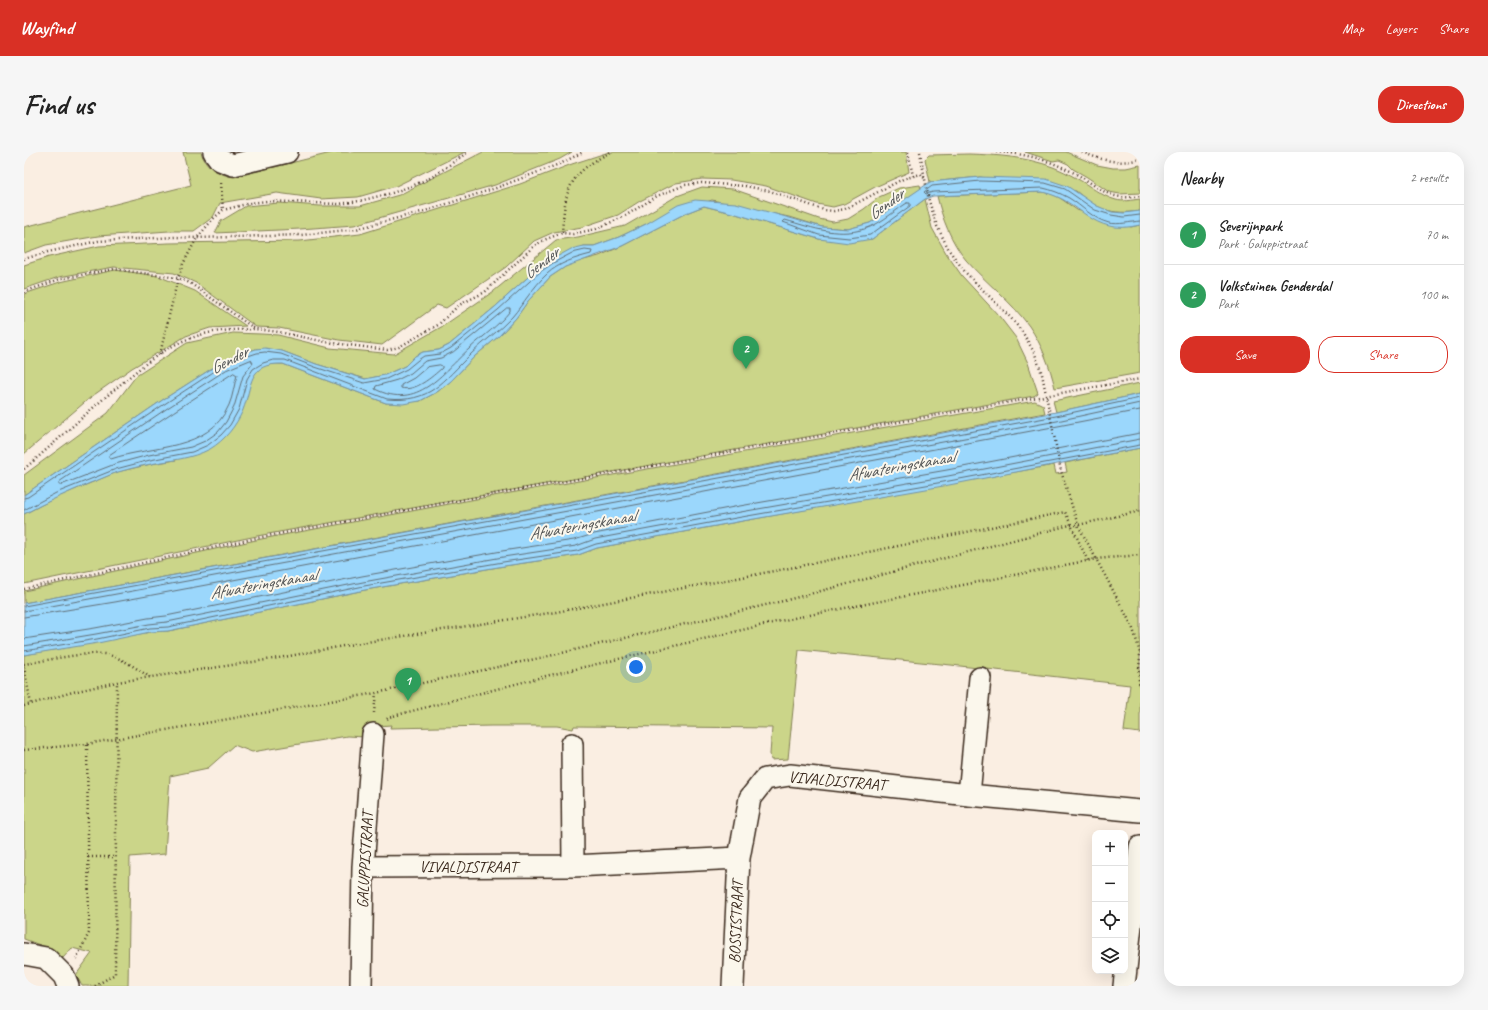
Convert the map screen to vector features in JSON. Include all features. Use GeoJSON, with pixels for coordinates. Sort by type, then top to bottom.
{"type":"FeatureCollection","features":[{"type":"Feature","properties":{"kind":"street"},"geometry":{"type":"LineString","coordinates":[[214,152],[220,160],[232,165],[287,152]]}},
{"type":"Feature","properties":{"kind":"street"},"geometry":{"type":"LineString","coordinates":[[969,795],[980,678]]}},
{"type":"Feature","properties":{"kind":"street","name":"GALUPPISTRAAT"},"geometry":{"type":"LineString","coordinates":[[361,986],[363,867],[373,734]]}},
{"type":"Feature","properties":{"kind":"street"},"geometry":{"type":"LineString","coordinates":[[572,744],[573,866]]}},
{"type":"Feature","properties":{"kind":"street","name":"VIVALDISTRAAT"},"geometry":{"type":"LineString","coordinates":[[363,867],[573,866],[739,858],[750,798],[765,780],[790,774],[969,795],[1140,811]]}},
{"type":"Feature","properties":{"kind":"street"},"geometry":{"type":"LineString","coordinates":[[1124,986],[1140,847]]}},
{"type":"Feature","properties":{"kind":"street","name":"BOSSISTRAAT"},"geometry":{"type":"LineString","coordinates":[[733,986],[739,858]]}},
{"type":"Feature","properties":{"kind":"street"},"geometry":{"type":"LineString","coordinates":[[24,954],[46,958],[66,981]]}},
{"type":"Feature","properties":{"kind":"path"},"geometry":{"type":"LineString","coordinates":[[160,354],[178,278],[183,264],[197,238],[213,219],[223,210],[250,203],[267,201],[339,204],[359,201],[392,193],[414,185],[432,176],[468,152]]}},
{"type":"Feature","properties":{"kind":"path"},"geometry":{"type":"LineString","coordinates":[[24,259],[98,241],[176,236],[197,238],[301,235],[356,229],[425,211],[496,188],[562,163],[583,152]]}},
{"type":"Feature","properties":{"kind":"path"},"geometry":{"type":"LineString","coordinates":[[562,233],[565,198],[568,188],[574,178],[583,169],[602,156],[611,152]]}},
{"type":"Feature","properties":{"kind":"path"},"geometry":{"type":"LineString","coordinates":[[908,152],[913,176]]}},
{"type":"Feature","properties":{"kind":"path"},"geometry":{"type":"LineString","coordinates":[[920,152],[929,201],[940,232],[950,250],[965,272],[1011,318],[1023,333],[1035,354],[1042,374],[1061,471],[1078,525],[1132,626],[1140,655],[1138,680],[1140,686]]}},
{"type":"Feature","properties":{"kind":"path"},"geometry":{"type":"LineString","coordinates":[[996,152],[1029,156],[1059,166],[1076,174],[1107,194],[1124,198],[1140,196]]}},
{"type":"Feature","properties":{"kind":"path"},"geometry":{"type":"LineString","coordinates":[[1082,152],[1098,158],[1116,162],[1140,159]]}},
{"type":"Feature","properties":{"kind":"path"},"geometry":{"type":"LineString","coordinates":[[24,469],[137,370],[160,354],[194,336],[216,331],[255,329],[279,332],[326,342],[387,350],[399,347],[438,325],[459,305],[485,292],[534,246],[544,240],[562,233],[573,234],[596,229],[625,216],[657,196],[672,190],[691,184],[702,183],[745,186],[770,191],[824,210],[834,211],[845,209],[854,205],[904,178],[921,174],[925,179]]}},
{"type":"Feature","properties":{"kind":"path"},"geometry":{"type":"LineString","coordinates":[[24,292],[60,279],[114,269],[178,278],[190,283],[255,329]]}},
{"type":"Feature","properties":{"kind":"path"},"geometry":{"type":"LineString","coordinates":[[24,589],[272,535],[1140,379]]}},
{"type":"Feature","properties":{"kind":"path"},"geometry":{"type":"LineString","coordinates":[[24,750],[87,744],[376,693],[549,656],[787,600],[1070,525],[1078,525],[1140,511]]}},
{"type":"Feature","properties":{"kind":"path"},"geometry":{"type":"LineString","coordinates":[[24,706],[73,692],[117,682],[273,659],[354,644],[556,612],[785,569],[1065,512],[1088,561]]}},
{"type":"Feature","properties":{"kind":"path"},"geometry":{"type":"LineString","coordinates":[[373,734],[389,717],[550,675],[789,619],[1096,559],[1140,555]]}},
{"type":"Feature","properties":{"kind":"path"},"geometry":{"type":"LineString","coordinates":[[31,704],[24,665],[95,653],[109,655],[126,662],[150,677]]}},
{"type":"Feature","properties":{"kind":"path"},"geometry":{"type":"LineString","coordinates":[[96,986],[115,974],[117,682]]}},
{"type":"Feature","properties":{"kind":"path"},"geometry":{"type":"LineString","coordinates":[[66,981],[89,933],[87,744]]}},
{"type":"Feature","properties":{"kind":"path"},"geometry":{"type":"LineString","coordinates":[[88,857],[116,857]]}},
{"type":"Feature","properties":{"kind":"green space"},"geometry":{"type":"Polygon","coordinates":[[[183,152],[201,152],[209,166],[218,172],[234,177],[335,152],[465,152],[396,186],[358,197],[321,199],[277,193],[220,203],[213,217],[194,231],[169,231],[98,236],[46,245],[24,253],[24,227],[191,185],[183,152]]]}},
{"type":"Feature","properties":{"kind":"green space"},"geometry":{"type":"Polygon","coordinates":[[[483,152],[572,152],[560,159],[495,185],[354,225],[215,233],[221,221],[246,206],[279,203],[320,206],[360,206],[399,195],[483,152]]]}},
{"type":"Feature","properties":{"kind":"green space"},"geometry":{"type":"Polygon","coordinates":[[[609,152],[906,152],[909,172],[875,187],[844,204],[833,207],[817,204],[766,186],[731,180],[702,179],[676,183],[640,201],[618,215],[582,227],[554,232],[534,241],[506,267],[446,308],[437,305],[382,345],[339,340],[279,328],[256,327],[196,283],[174,273],[114,267],[59,277],[24,289],[24,265],[49,257],[99,246],[169,243],[300,241],[360,234],[520,184],[572,164],[609,152]]]}},
{"type":"Feature","properties":{"kind":"green space"},"geometry":{"type":"Polygon","coordinates":[[[1025,152],[1066,152],[1097,165],[1113,168],[1126,168],[1140,165],[1140,193],[1120,194],[1109,192],[1073,169],[1068,164],[1059,160],[1053,161],[1025,152]]]}},
{"type":"Feature","properties":{"kind":"green space"},"geometry":{"type":"Polygon","coordinates":[[[969,154],[1012,157],[1053,167],[1081,181],[1100,193],[1116,200],[1128,201],[1140,199],[1140,211],[1121,212],[1105,210],[1091,203],[1076,191],[980,177],[930,182],[925,159],[929,155],[969,154]]]}},
{"type":"Feature","properties":{"kind":"green space"},"geometry":{"type":"Polygon","coordinates":[[[920,185],[921,189],[870,223],[848,229],[822,227],[793,218],[712,200],[646,224],[619,237],[594,246],[584,246],[537,269],[495,307],[449,345],[439,350],[423,352],[415,356],[405,366],[385,375],[366,379],[316,364],[282,351],[256,349],[238,355],[222,362],[164,399],[24,495],[24,475],[108,413],[136,376],[187,343],[233,333],[261,334],[278,335],[330,348],[394,354],[443,326],[494,291],[556,240],[578,237],[625,226],[677,196],[702,187],[733,189],[819,219],[833,222],[848,219],[879,197],[899,188],[920,185]]]}},
{"type":"Feature","properties":{"kind":"green space"},"geometry":{"type":"Polygon","coordinates":[[[1042,192],[1052,194],[1060,198],[1077,210],[1131,227],[1140,225],[1140,373],[1055,388],[1045,356],[1034,333],[1014,308],[966,260],[956,246],[948,230],[937,196],[1042,192]]]}},
{"type":"Feature","properties":{"kind":"green space"},"geometry":{"type":"Polygon","coordinates":[[[925,199],[932,228],[946,253],[962,276],[999,316],[1016,338],[1028,363],[1038,393],[1034,396],[257,536],[24,584],[24,514],[57,497],[117,472],[176,460],[242,411],[251,380],[256,372],[264,366],[283,364],[386,403],[420,401],[437,392],[451,381],[475,356],[499,336],[550,277],[565,267],[576,262],[599,256],[622,246],[686,213],[704,206],[819,239],[872,239],[925,199]]]}},
{"type":"Feature","properties":{"kind":"green space"},"geometry":{"type":"Polygon","coordinates":[[[115,270],[158,276],[195,291],[246,326],[210,328],[186,336],[132,368],[91,397],[24,454],[24,294],[60,282],[115,270]]]}},
{"type":"Feature","properties":{"kind":"green space"},"geometry":{"type":"Polygon","coordinates":[[[1140,383],[1140,394],[1056,412],[1053,401],[1140,383]]]}},
{"type":"Feature","properties":{"kind":"green space"},"geometry":{"type":"Polygon","coordinates":[[[1035,401],[1043,405],[1045,413],[24,603],[24,591],[256,540],[476,499],[1035,401]]]}},
{"type":"Feature","properties":{"kind":"green space"},"geometry":{"type":"Polygon","coordinates":[[[1140,448],[1140,733],[1124,731],[1130,685],[799,650],[788,759],[771,760],[772,728],[574,726],[573,729],[557,726],[491,726],[390,728],[391,725],[364,727],[365,737],[347,736],[252,752],[234,745],[208,768],[170,776],[165,854],[130,857],[128,986],[82,986],[76,975],[92,953],[72,948],[63,958],[45,947],[24,939],[24,655],[150,632],[168,631],[365,590],[578,555],[597,548],[1054,465],[1056,474],[1067,472],[1065,463],[1140,448]]]}},
{"type":"Feature","properties":{"kind":"water","name":"Gender"},"geometry":{"type":"Polygon","coordinates":[[[980,177],[1046,179],[1067,186],[1097,206],[1112,212],[1124,213],[1140,211],[1140,225],[1123,227],[1109,226],[1098,222],[1068,202],[1056,196],[1042,192],[933,196],[925,199],[872,239],[849,243],[819,239],[704,206],[686,213],[622,246],[565,267],[550,277],[499,336],[475,356],[451,381],[437,392],[420,401],[403,404],[386,403],[283,364],[263,367],[253,377],[243,410],[237,422],[225,437],[210,449],[188,457],[118,472],[65,494],[24,514],[24,495],[164,399],[222,362],[238,355],[256,349],[265,348],[282,351],[316,364],[365,379],[385,375],[405,366],[415,356],[423,352],[439,350],[449,345],[495,307],[537,269],[551,260],[571,249],[584,246],[594,246],[619,237],[646,224],[678,205],[695,200],[736,203],[822,227],[848,229],[870,223],[930,182],[980,177]]]}},
{"type":"Feature","properties":{"kind":"water","name":"Afwateringskanaal"},"geometry":{"type":"Polygon","coordinates":[[[1140,394],[1140,448],[949,485],[597,548],[578,555],[365,590],[168,631],[150,632],[98,643],[24,655],[24,603],[1056,412],[1140,394]]]}},
{"type":"Feature","properties":{"kind":"place","name":"Volkstuinen Genderdal"},"geometry":{"type":"Point","coordinates":[746,369]}},
{"type":"Feature","properties":{"kind":"place","name":"Severijnpark"},"geometry":{"type":"Point","coordinates":[408,701]}}]}
